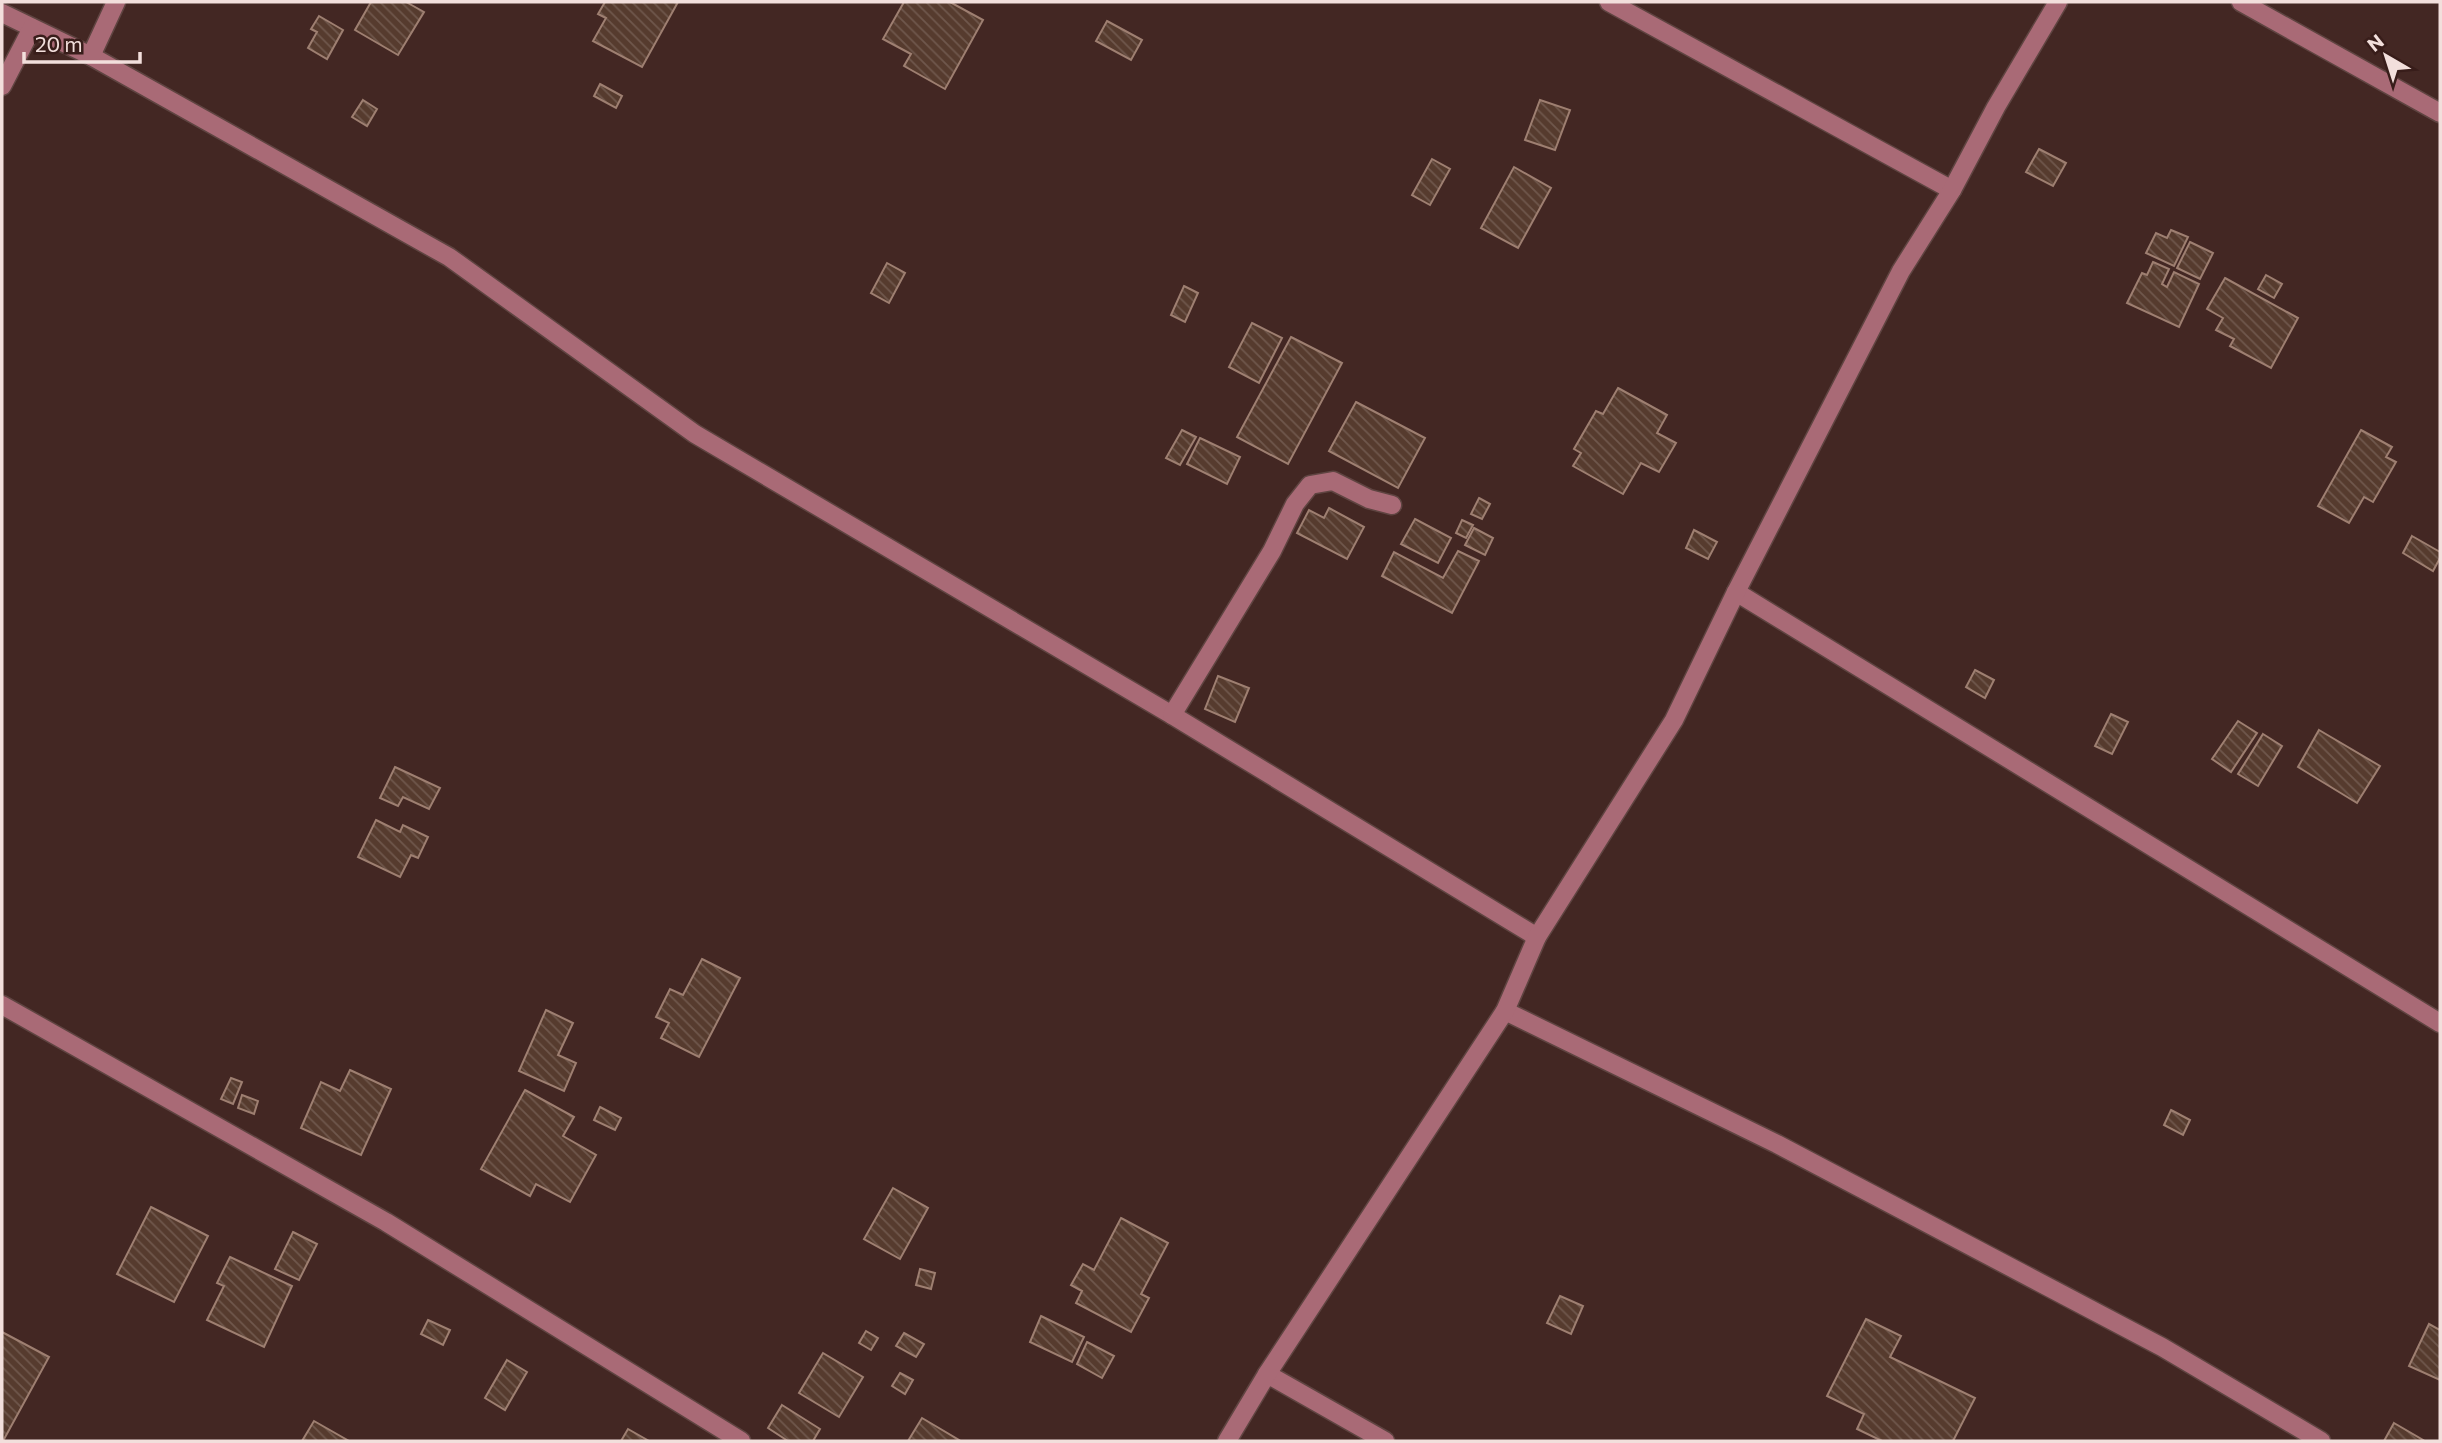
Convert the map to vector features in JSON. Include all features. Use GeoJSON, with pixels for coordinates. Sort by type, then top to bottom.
{"type":"FeatureCollection","features":[{"type":"Feature","properties":{"kind":"street"},"geometry":{"type":"LineString","coordinates":[[90,56],[116,2]]}},
{"type":"Feature","properties":{"kind":"street"},"geometry":{"type":"LineString","coordinates":[[1609,2],[1952,190]]}},
{"type":"Feature","properties":{"kind":"street"},"geometry":{"type":"LineString","coordinates":[[1227,1441],[1267,1374],[1505,1011],[1536,937],[1674,720],[1736,592],[1900,271],[1952,190],[1996,107],[2058,2]]}},
{"type":"Feature","properties":{"kind":"street"},"geometry":{"type":"LineString","coordinates":[[2241,2],[2440,113]]}},
{"type":"Feature","properties":{"kind":"street"},"geometry":{"type":"LineString","coordinates":[[2,13],[90,56],[449,257],[695,434],[1172,715],[1536,937]]}},
{"type":"Feature","properties":{"kind":"street"},"geometry":{"type":"LineString","coordinates":[[2,86],[32,28]]}},
{"type":"Feature","properties":{"kind":"street"},"geometry":{"type":"LineString","coordinates":[[1172,715],[1272,551],[1295,504],[1310,485],[1333,481],[1369,499],[1392,505]]}},
{"type":"Feature","properties":{"kind":"street"},"geometry":{"type":"LineString","coordinates":[[1736,592],[2440,1023]]}},
{"type":"Feature","properties":{"kind":"street"},"geometry":{"type":"LineString","coordinates":[[2,1005],[386,1222],[741,1441]]}},
{"type":"Feature","properties":{"kind":"street"},"geometry":{"type":"LineString","coordinates":[[1505,1011],[1777,1144],[2150,1341],[2320,1441]]}},
{"type":"Feature","properties":{"kind":"street"},"geometry":{"type":"LineString","coordinates":[[1267,1374],[1385,1441]]}},
{"type":"Feature","properties":{"kind":"building"},"geometry":{"type":"Polygon","coordinates":[[[371,2],[406,2],[424,12],[398,55],[355,30],[371,2]]]}},
{"type":"Feature","properties":{"kind":"building"},"geometry":{"type":"Polygon","coordinates":[[[605,2],[678,2],[642,67],[593,41],[606,18],[598,14],[605,2]]]}},
{"type":"Feature","properties":{"kind":"building"},"geometry":{"type":"Polygon","coordinates":[[[904,2],[950,2],[983,20],[945,89],[904,66],[911,54],[883,39],[904,2]]]}},
{"type":"Feature","properties":{"kind":"building"},"geometry":{"type":"Polygon","coordinates":[[[319,16],[343,30],[327,59],[308,48],[317,32],[311,29],[319,16]]]}},
{"type":"Feature","properties":{"kind":"building"},"geometry":{"type":"Polygon","coordinates":[[[1107,21],[1142,40],[1131,60],[1096,41],[1107,21]]]}},
{"type":"Feature","properties":{"kind":"building"},"geometry":{"type":"Polygon","coordinates":[[[600,84],[622,96],[616,108],[594,96],[600,84]]]}},
{"type":"Feature","properties":{"kind":"building"},"geometry":{"type":"Polygon","coordinates":[[[363,100],[377,109],[367,126],[352,117],[363,100]]]}},
{"type":"Feature","properties":{"kind":"building"},"geometry":{"type":"Polygon","coordinates":[[[1540,100],[1570,110],[1555,150],[1525,140],[1540,100]]]}},
{"type":"Feature","properties":{"kind":"building"},"geometry":{"type":"Polygon","coordinates":[[[2039,149],[2066,163],[2053,186],[2026,172],[2039,149]]]}},
{"type":"Feature","properties":{"kind":"building"},"geometry":{"type":"Polygon","coordinates":[[[1432,159],[1450,169],[1430,205],[1412,195],[1432,159]]]}},
{"type":"Feature","properties":{"kind":"building"},"geometry":{"type":"Polygon","coordinates":[[[1514,167],[1551,188],[1518,248],[1481,228],[1514,167]]]}},
{"type":"Feature","properties":{"kind":"building"},"geometry":{"type":"Polygon","coordinates":[[[2171,230],[2188,237],[2174,266],[2146,253],[2156,233],[2167,238],[2171,230]]]}},
{"type":"Feature","properties":{"kind":"building"},"geometry":{"type":"Polygon","coordinates":[[[2190,242],[2213,253],[2200,279],[2177,268],[2190,242]]]}},
{"type":"Feature","properties":{"kind":"building"},"geometry":{"type":"Polygon","coordinates":[[[2153,262],[2169,269],[2162,284],[2167,287],[2174,272],[2199,284],[2179,327],[2127,303],[2142,273],[2147,275],[2153,262]]]}},
{"type":"Feature","properties":{"kind":"building"},"geometry":{"type":"Polygon","coordinates":[[[887,263],[905,273],[889,303],[871,293],[887,263]]]}},
{"type":"Feature","properties":{"kind":"building"},"geometry":{"type":"Polygon","coordinates":[[[2266,275],[2282,284],[2274,298],[2258,289],[2266,275]]]}},
{"type":"Feature","properties":{"kind":"building"},"geometry":{"type":"Polygon","coordinates":[[[2225,278],[2298,318],[2271,368],[2230,346],[2234,339],[2216,330],[2223,318],[2207,309],[2225,278]]]}},
{"type":"Feature","properties":{"kind":"building"},"geometry":{"type":"Polygon","coordinates":[[[1184,286],[1198,293],[1185,322],[1171,315],[1184,286]]]}},
{"type":"Feature","properties":{"kind":"building"},"geometry":{"type":"Polygon","coordinates":[[[1252,323],[1282,338],[1259,383],[1229,367],[1252,323]]]}},
{"type":"Feature","properties":{"kind":"building"},"geometry":{"type":"Polygon","coordinates":[[[1291,337],[1342,363],[1288,464],[1237,437],[1291,337]]]}},
{"type":"Feature","properties":{"kind":"building"},"geometry":{"type":"Polygon","coordinates":[[[1618,388],[1667,415],[1657,433],[1676,443],[1659,472],[1641,463],[1623,494],[1573,466],[1581,453],[1574,449],[1596,411],[1603,414],[1618,388]]]}},
{"type":"Feature","properties":{"kind":"building"},"geometry":{"type":"Polygon","coordinates":[[[1356,402],[1425,438],[1398,488],[1329,451],[1356,402]]]}},
{"type":"Feature","properties":{"kind":"building"},"geometry":{"type":"Polygon","coordinates":[[[1182,430],[1196,437],[1180,465],[1166,458],[1182,430]]]}},
{"type":"Feature","properties":{"kind":"building"},"geometry":{"type":"Polygon","coordinates":[[[2361,430],[2392,447],[2386,457],[2396,462],[2373,502],[2364,497],[2349,523],[2318,506],[2361,430]]]}},
{"type":"Feature","properties":{"kind":"building"},"geometry":{"type":"Polygon","coordinates":[[[1200,438],[1240,457],[1227,484],[1187,464],[1200,438]]]}},
{"type":"Feature","properties":{"kind":"building"},"geometry":{"type":"Polygon","coordinates":[[[1479,498],[1490,504],[1482,519],[1471,514],[1479,498]]]}},
{"type":"Feature","properties":{"kind":"building"},"geometry":{"type":"Polygon","coordinates":[[[1329,508],[1364,527],[1347,559],[1297,533],[1309,510],[1324,518],[1329,508]]]}},
{"type":"Feature","properties":{"kind":"building"},"geometry":{"type":"Polygon","coordinates":[[[1415,519],[1451,538],[1438,563],[1401,544],[1415,519]]]}},
{"type":"Feature","properties":{"kind":"building"},"geometry":{"type":"Polygon","coordinates":[[[1462,520],[1473,525],[1466,538],[1456,533],[1462,520]]]}},
{"type":"Feature","properties":{"kind":"building"},"geometry":{"type":"Polygon","coordinates":[[[1474,528],[1493,538],[1485,555],[1465,545],[1474,528]]]}},
{"type":"Feature","properties":{"kind":"building"},"geometry":{"type":"Polygon","coordinates":[[[1694,530],[1717,542],[1708,559],[1686,548],[1694,530]]]}},
{"type":"Feature","properties":{"kind":"building"},"geometry":{"type":"Polygon","coordinates":[[[2412,536],[2440,552],[2433,571],[2403,553],[2412,536]]]}},
{"type":"Feature","properties":{"kind":"building"},"geometry":{"type":"Polygon","coordinates":[[[1458,551],[1479,561],[1452,613],[1382,576],[1394,552],[1443,578],[1458,551]]]}},
{"type":"Feature","properties":{"kind":"building"},"geometry":{"type":"Polygon","coordinates":[[[1975,670],[1994,680],[1985,698],[1966,687],[1975,670]]]}},
{"type":"Feature","properties":{"kind":"building"},"geometry":{"type":"Polygon","coordinates":[[[1218,676],[1249,688],[1235,722],[1205,709],[1218,676]]]}},
{"type":"Feature","properties":{"kind":"building"},"geometry":{"type":"Polygon","coordinates":[[[2111,714],[2128,722],[2112,754],[2095,746],[2111,714]]]}},
{"type":"Feature","properties":{"kind":"building"},"geometry":{"type":"Polygon","coordinates":[[[2238,721],[2257,733],[2231,772],[2212,759],[2238,721]]]}},
{"type":"Feature","properties":{"kind":"building"},"geometry":{"type":"Polygon","coordinates":[[[2319,730],[2380,766],[2357,803],[2298,767],[2319,730]]]}},
{"type":"Feature","properties":{"kind":"building"},"geometry":{"type":"Polygon","coordinates":[[[2263,734],[2282,746],[2258,786],[2238,774],[2263,734]]]}},
{"type":"Feature","properties":{"kind":"building"},"geometry":{"type":"Polygon","coordinates":[[[395,767],[440,788],[429,809],[403,797],[398,806],[380,798],[395,767]]]}},
{"type":"Feature","properties":{"kind":"building"},"geometry":{"type":"Polygon","coordinates":[[[376,820],[400,832],[403,825],[428,837],[418,858],[411,855],[400,877],[358,857],[376,820]]]}},
{"type":"Feature","properties":{"kind":"building"},"geometry":{"type":"Polygon","coordinates":[[[702,959],[740,978],[699,1057],[661,1038],[669,1023],[656,1017],[670,989],[683,995],[702,959]]]}},
{"type":"Feature","properties":{"kind":"building"},"geometry":{"type":"Polygon","coordinates":[[[546,1010],[573,1023],[558,1055],[576,1063],[564,1091],[519,1071],[546,1010]]]}},
{"type":"Feature","properties":{"kind":"building"},"geometry":{"type":"Polygon","coordinates":[[[350,1070],[391,1089],[361,1155],[301,1128],[321,1082],[340,1091],[350,1070]]]}},
{"type":"Feature","properties":{"kind":"building"},"geometry":{"type":"Polygon","coordinates":[[[231,1078],[242,1082],[233,1104],[221,1099],[231,1078]]]}},
{"type":"Feature","properties":{"kind":"building"},"geometry":{"type":"Polygon","coordinates":[[[525,1090],[574,1117],[563,1136],[596,1155],[570,1202],[536,1184],[530,1196],[481,1169],[525,1090]]]}},
{"type":"Feature","properties":{"kind":"building"},"geometry":{"type":"Polygon","coordinates":[[[242,1095],[258,1101],[254,1114],[238,1108],[242,1095]]]}},
{"type":"Feature","properties":{"kind":"building"},"geometry":{"type":"Polygon","coordinates":[[[600,1107],[621,1118],[615,1130],[594,1120],[600,1107]]]}},
{"type":"Feature","properties":{"kind":"building"},"geometry":{"type":"Polygon","coordinates":[[[2171,1110],[2190,1120],[2183,1135],[2164,1125],[2171,1110]]]}},
{"type":"Feature","properties":{"kind":"building"},"geometry":{"type":"Polygon","coordinates":[[[893,1188],[928,1208],[900,1259],[864,1239],[893,1188]]]}},
{"type":"Feature","properties":{"kind":"building"},"geometry":{"type":"Polygon","coordinates":[[[151,1207],[208,1236],[174,1302],[117,1274],[151,1207]]]}},
{"type":"Feature","properties":{"kind":"building"},"geometry":{"type":"Polygon","coordinates":[[[1121,1218],[1168,1243],[1141,1294],[1149,1298],[1131,1332],[1076,1303],[1082,1291],[1071,1285],[1083,1264],[1094,1270],[1121,1218]]]}},
{"type":"Feature","properties":{"kind":"building"},"geometry":{"type":"Polygon","coordinates":[[[293,1232],[317,1244],[299,1280],[275,1269],[293,1232]]]}},
{"type":"Feature","properties":{"kind":"building"},"geometry":{"type":"Polygon","coordinates":[[[230,1257],[292,1286],[264,1347],[207,1320],[224,1286],[217,1283],[230,1257]]]}},
{"type":"Feature","properties":{"kind":"building"},"geometry":{"type":"Polygon","coordinates":[[[920,1269],[935,1273],[931,1289],[916,1285],[920,1269]]]}},
{"type":"Feature","properties":{"kind":"building"},"geometry":{"type":"Polygon","coordinates":[[[1560,1296],[1583,1306],[1571,1334],[1547,1323],[1560,1296]]]}},
{"type":"Feature","properties":{"kind":"building"},"geometry":{"type":"Polygon","coordinates":[[[1041,1316],[1084,1337],[1072,1362],[1030,1342],[1041,1316]]]}},
{"type":"Feature","properties":{"kind":"building"},"geometry":{"type":"Polygon","coordinates":[[[1866,1319],[1901,1336],[1890,1357],[1975,1398],[1953,1441],[1882,1441],[1857,1429],[1864,1414],[1827,1396],[1866,1319]]]}},
{"type":"Feature","properties":{"kind":"building"},"geometry":{"type":"Polygon","coordinates":[[[428,1320],[450,1330],[443,1345],[421,1334],[428,1320]]]}},
{"type":"Feature","properties":{"kind":"building"},"geometry":{"type":"Polygon","coordinates":[[[2429,1324],[2440,1330],[2440,1380],[2409,1366],[2429,1324]]]}},
{"type":"Feature","properties":{"kind":"building"},"geometry":{"type":"Polygon","coordinates":[[[866,1331],[878,1338],[871,1350],[859,1343],[866,1331]]]}},
{"type":"Feature","properties":{"kind":"building"},"geometry":{"type":"Polygon","coordinates":[[[2,1332],[49,1357],[3,1441],[2,1441],[2,1332]]]}},
{"type":"Feature","properties":{"kind":"building"},"geometry":{"type":"Polygon","coordinates":[[[904,1333],[924,1344],[916,1357],[896,1346],[904,1333]]]}},
{"type":"Feature","properties":{"kind":"building"},"geometry":{"type":"Polygon","coordinates":[[[1087,1342],[1114,1356],[1102,1378],[1077,1364],[1087,1342]]]}},
{"type":"Feature","properties":{"kind":"building"},"geometry":{"type":"Polygon","coordinates":[[[823,1353],[863,1377],[839,1417],[799,1393],[823,1353]]]}},
{"type":"Feature","properties":{"kind":"building"},"geometry":{"type":"Polygon","coordinates":[[[507,1360],[527,1372],[505,1410],[485,1398],[507,1360]]]}},
{"type":"Feature","properties":{"kind":"building"},"geometry":{"type":"Polygon","coordinates":[[[900,1373],[913,1380],[905,1394],[892,1386],[900,1373]]]}},
{"type":"Feature","properties":{"kind":"building"},"geometry":{"type":"Polygon","coordinates":[[[782,1405],[820,1429],[813,1441],[788,1441],[768,1428],[782,1405]]]}},
{"type":"Feature","properties":{"kind":"building"},"geometry":{"type":"Polygon","coordinates":[[[922,1418],[959,1440],[908,1441],[922,1418]]]}},
{"type":"Feature","properties":{"kind":"building"},"geometry":{"type":"Polygon","coordinates":[[[314,1421],[349,1441],[302,1441],[314,1421]]]}},
{"type":"Feature","properties":{"kind":"building"},"geometry":{"type":"Polygon","coordinates":[[[2394,1423],[2423,1440],[2384,1441],[2394,1423]]]}},
{"type":"Feature","properties":{"kind":"building"},"geometry":{"type":"Polygon","coordinates":[[[628,1429],[649,1441],[621,1441],[628,1429]]]}}]}
